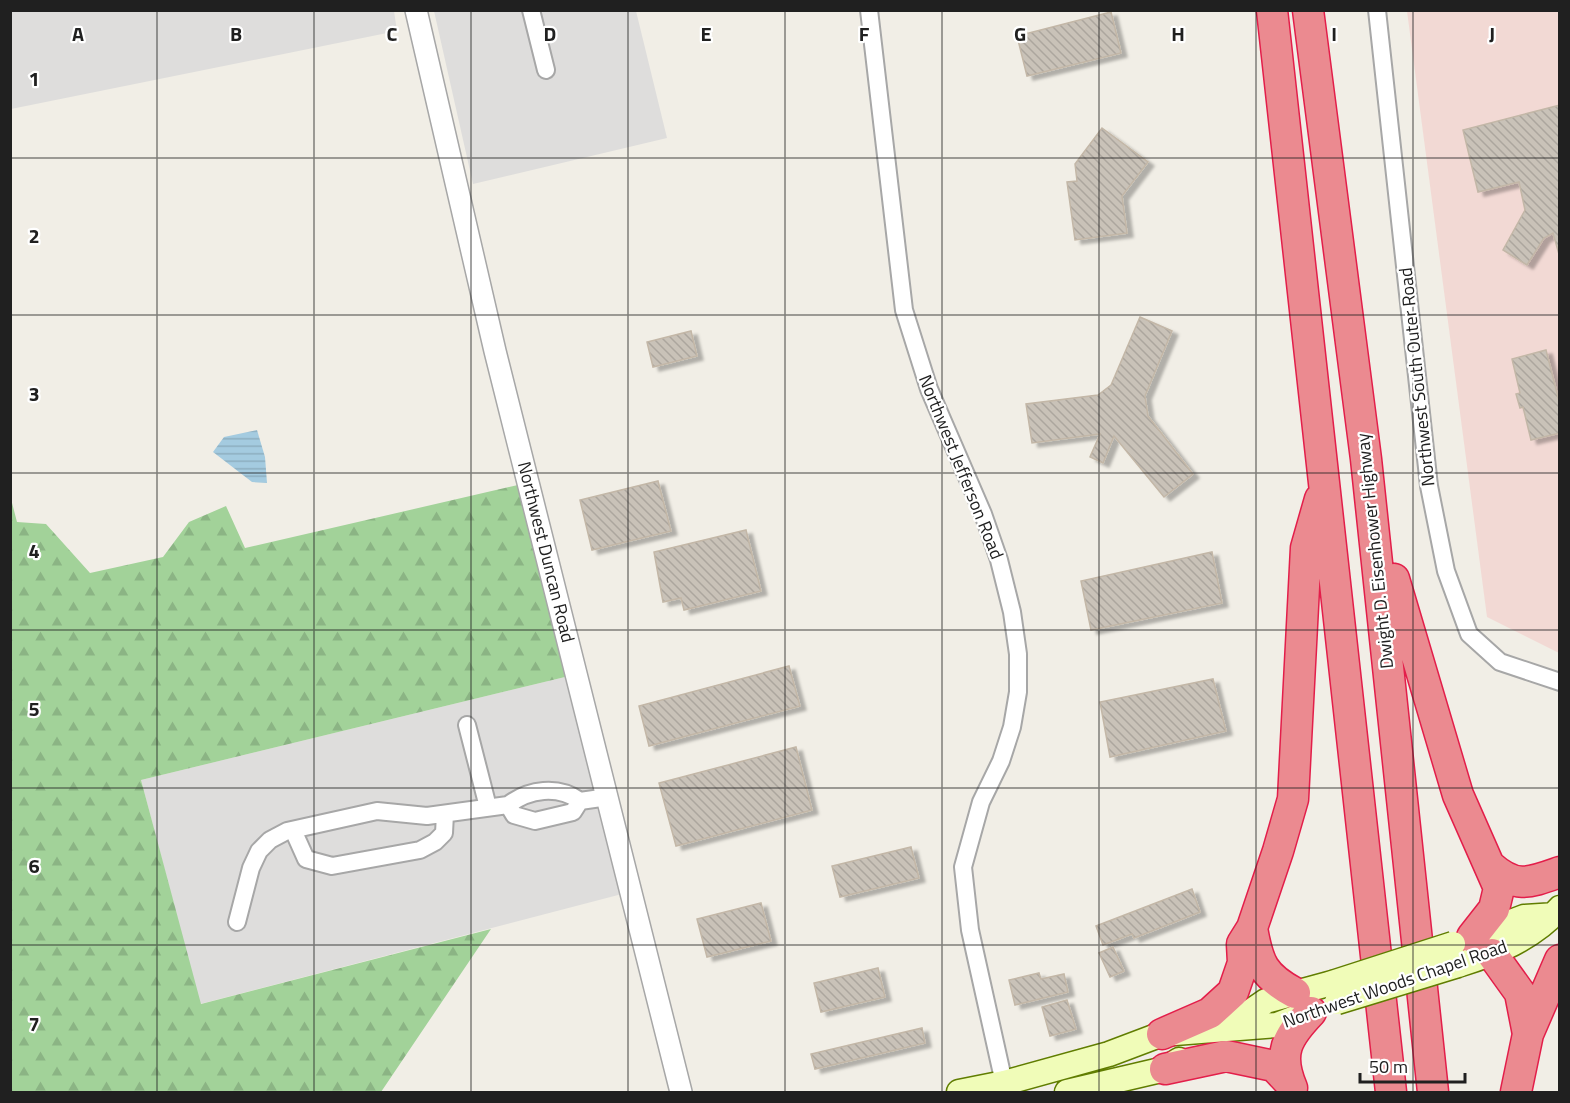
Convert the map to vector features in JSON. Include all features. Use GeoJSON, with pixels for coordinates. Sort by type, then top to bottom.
{"type":"FeatureCollection","features":[{"type":"Feature","properties":{"kind":"highway"},"geometry":{"type":"LineString","coordinates":[[1272,10],[1391,1092]]}},
{"type":"Feature","properties":{"kind":"highway","name":"Dwight D. Eisenhower Highway"},"geometry":{"type":"LineString","coordinates":[[1308,10],[1366,459],[1433,1092]]}},
{"type":"Feature","properties":{"kind":"highway"},"geometry":{"type":"LineString","coordinates":[[1366,459],[1399,601],[1458,795],[1467,820],[1499,888],[1494,909],[1469,950],[1520,993],[1528,1034]]}},
{"type":"Feature","properties":{"kind":"highway"},"geometry":{"type":"LineString","coordinates":[[1162,1034],[1210,1013],[1233,992],[1243,963],[1242,944],[1252,928],[1293,799],[1306,548],[1324,485]]}},
{"type":"Feature","properties":{"kind":"highway"},"geometry":{"type":"LineString","coordinates":[[1490,866],[1505,879],[1515,882],[1534,881],[1560,872]]}},
{"type":"Feature","properties":{"kind":"highway"},"geometry":{"type":"LineString","coordinates":[[1252,928],[1257,954],[1264,970],[1278,984],[1319,997],[1289,1034],[1286,1054],[1291,1087]]}},
{"type":"Feature","properties":{"kind":"highway"},"geometry":{"type":"LineString","coordinates":[[1516,1092],[1528,1034],[1560,960]]}},
{"type":"Feature","properties":{"kind":"highway"},"geometry":{"type":"LineString","coordinates":[[1165,1069],[1226,1056],[1274,1066],[1291,1087]]}},
{"type":"Feature","properties":{"kind":"main road","name":"Northwest Woods Chapel Road"},"geometry":{"type":"LineString","coordinates":[[1067,1092],[1165,1069],[1266,1001],[1319,997],[1469,950],[1520,941],[1557,913]]}},
{"type":"Feature","properties":{"kind":"main road","name":"Northwest Woods Chapel Road"},"geometry":{"type":"LineString","coordinates":[[959,1092],[1005,1088],[1162,1034],[1227,1028]]}},
{"type":"Feature","properties":{"kind":"street","name":"Northwest Duncan Road"},"geometry":{"type":"LineString","coordinates":[[416,10],[490,328],[681,1092]]}},
{"type":"Feature","properties":{"kind":"street"},"geometry":{"type":"LineString","coordinates":[[531,10],[546,70]]}},
{"type":"Feature","properties":{"kind":"street","name":"Northwest Jefferson Road"},"geometry":{"type":"LineString","coordinates":[[869,10],[904,310],[928,389],[983,514],[999,560],[1012,612],[1018,654],[1018,692],[1012,727],[1002,761],[981,802],[963,867],[964,897],[970,930],[1005,1088]]}},
{"type":"Feature","properties":{"kind":"street","name":"Northwest South Outer Road"},"geometry":{"type":"LineString","coordinates":[[1377,10],[1429,486],[1446,571],[1469,634],[1500,662],[1560,682]]}},
{"type":"Feature","properties":{"kind":"street"},"geometry":{"type":"LineString","coordinates":[[467,725],[488,807]]}},
{"type":"Feature","properties":{"kind":"street"},"geometry":{"type":"LineString","coordinates":[[237,922],[251,868],[259,851],[270,840],[294,830],[377,812],[427,816],[508,805],[519,796],[546,790],[567,791],[580,801],[608,797]]}},
{"type":"Feature","properties":{"kind":"street"},"geometry":{"type":"LineString","coordinates":[[508,805],[514,815],[535,821],[573,812],[580,801]]}},
{"type":"Feature","properties":{"kind":"street"},"geometry":{"type":"LineString","coordinates":[[294,830],[306,859],[332,866],[420,850],[435,842],[444,833],[445,813]]}},
{"type":"Feature","properties":{"kind":"shaded area"},"geometry":{"type":"Polygon","coordinates":[[[11,10],[394,11],[397,31],[11,109],[11,10]]]}},
{"type":"Feature","properties":{"kind":"shaded area"},"geometry":{"type":"Polygon","coordinates":[[[434,11],[636,11],[667,138],[473,184],[434,11]]]}},
{"type":"Feature","properties":{"kind":"shaded area"},"geometry":{"type":"Polygon","coordinates":[[[1407,11],[1559,11],[1559,653],[1487,617],[1407,11]]]}},
{"type":"Feature","properties":{"kind":"shaded area"},"geometry":{"type":"Polygon","coordinates":[[[565,677],[622,894],[200,1004],[141,780],[565,677]]]}},
{"type":"Feature","properties":{"kind":"green space"},"geometry":{"type":"Polygon","coordinates":[[[518,485],[565,677],[141,780],[201,1004],[491,929],[381,1092],[11,1092],[11,499],[17,522],[46,524],[90,573],[163,557],[189,522],[226,506],[245,548],[518,485]]]}},
{"type":"Feature","properties":{"kind":"water"},"geometry":{"type":"Polygon","coordinates":[[[257,430],[265,457],[267,483],[252,482],[213,452],[224,437],[257,430]]]}},
{"type":"Feature","properties":{"kind":"building"},"geometry":{"type":"Polygon","coordinates":[[[1111,12],[1121,53],[1027,76],[1017,36],[1111,12]]]}},
{"type":"Feature","properties":{"kind":"building"},"geometry":{"type":"Polygon","coordinates":[[[1560,105],[1560,258],[1553,233],[1544,238],[1527,265],[1503,250],[1525,210],[1519,182],[1478,192],[1463,130],[1560,105]]]}},
{"type":"Feature","properties":{"kind":"building"},"geometry":{"type":"Polygon","coordinates":[[[1102,128],[1148,162],[1122,196],[1127,233],[1075,240],[1067,182],[1077,181],[1075,164],[1102,128]]]}},
{"type":"Feature","properties":{"kind":"building"},"geometry":{"type":"Polygon","coordinates":[[[1140,317],[1172,331],[1145,396],[1148,416],[1193,474],[1164,497],[1114,436],[1103,463],[1090,457],[1100,434],[1032,443],[1026,404],[1098,395],[1111,385],[1140,317]]]}},
{"type":"Feature","properties":{"kind":"building"},"geometry":{"type":"Polygon","coordinates":[[[691,331],[697,356],[653,367],[647,342],[691,331]]]}},
{"type":"Feature","properties":{"kind":"building"},"geometry":{"type":"Polygon","coordinates":[[[1546,350],[1560,405],[1560,433],[1531,440],[1523,407],[1520,408],[1516,394],[1520,393],[1512,359],[1546,350]]]}},
{"type":"Feature","properties":{"kind":"building"},"geometry":{"type":"Polygon","coordinates":[[[658,481],[671,531],[592,550],[580,500],[658,481]]]}},
{"type":"Feature","properties":{"kind":"building"},"geometry":{"type":"Polygon","coordinates":[[[746,530],[761,591],[684,610],[681,598],[663,602],[654,552],[746,530]]]}},
{"type":"Feature","properties":{"kind":"building"},"geometry":{"type":"Polygon","coordinates":[[[1212,552],[1222,603],[1091,630],[1081,581],[1212,552]]]}},
{"type":"Feature","properties":{"kind":"building"},"geometry":{"type":"Polygon","coordinates":[[[789,666],[800,706],[649,746],[639,706],[789,666]]]}},
{"type":"Feature","properties":{"kind":"building"},"geometry":{"type":"Polygon","coordinates":[[[1213,679],[1226,731],[1110,757],[1100,702],[1213,679]]]}},
{"type":"Feature","properties":{"kind":"building"},"geometry":{"type":"Polygon","coordinates":[[[796,747],[812,810],[676,846],[659,783],[796,747]]]}},
{"type":"Feature","properties":{"kind":"building"},"geometry":{"type":"Polygon","coordinates":[[[911,847],[919,878],[840,897],[832,866],[911,847]]]}},
{"type":"Feature","properties":{"kind":"building"},"geometry":{"type":"Polygon","coordinates":[[[1192,889],[1200,912],[1134,938],[1132,934],[1103,945],[1096,926],[1192,889]]]}},
{"type":"Feature","properties":{"kind":"building"},"geometry":{"type":"Polygon","coordinates":[[[761,903],[771,941],[707,957],[697,919],[761,903]]]}},
{"type":"Feature","properties":{"kind":"building"},"geometry":{"type":"Polygon","coordinates":[[[1113,947],[1124,971],[1110,977],[1099,953],[1113,947]]]}},
{"type":"Feature","properties":{"kind":"building"},"geometry":{"type":"Polygon","coordinates":[[[878,968],[885,997],[821,1012],[814,983],[878,968]]]}},
{"type":"Feature","properties":{"kind":"building"},"geometry":{"type":"Polygon","coordinates":[[[1039,973],[1041,979],[1064,974],[1068,992],[1015,1005],[1009,980],[1039,973]]]}},
{"type":"Feature","properties":{"kind":"building"},"geometry":{"type":"Polygon","coordinates":[[[1067,1000],[1076,1029],[1050,1036],[1042,1007],[1067,1000]]]}},
{"type":"Feature","properties":{"kind":"building"},"geometry":{"type":"Polygon","coordinates":[[[922,1028],[925,1043],[815,1069],[811,1054],[922,1028]]]}}]}
